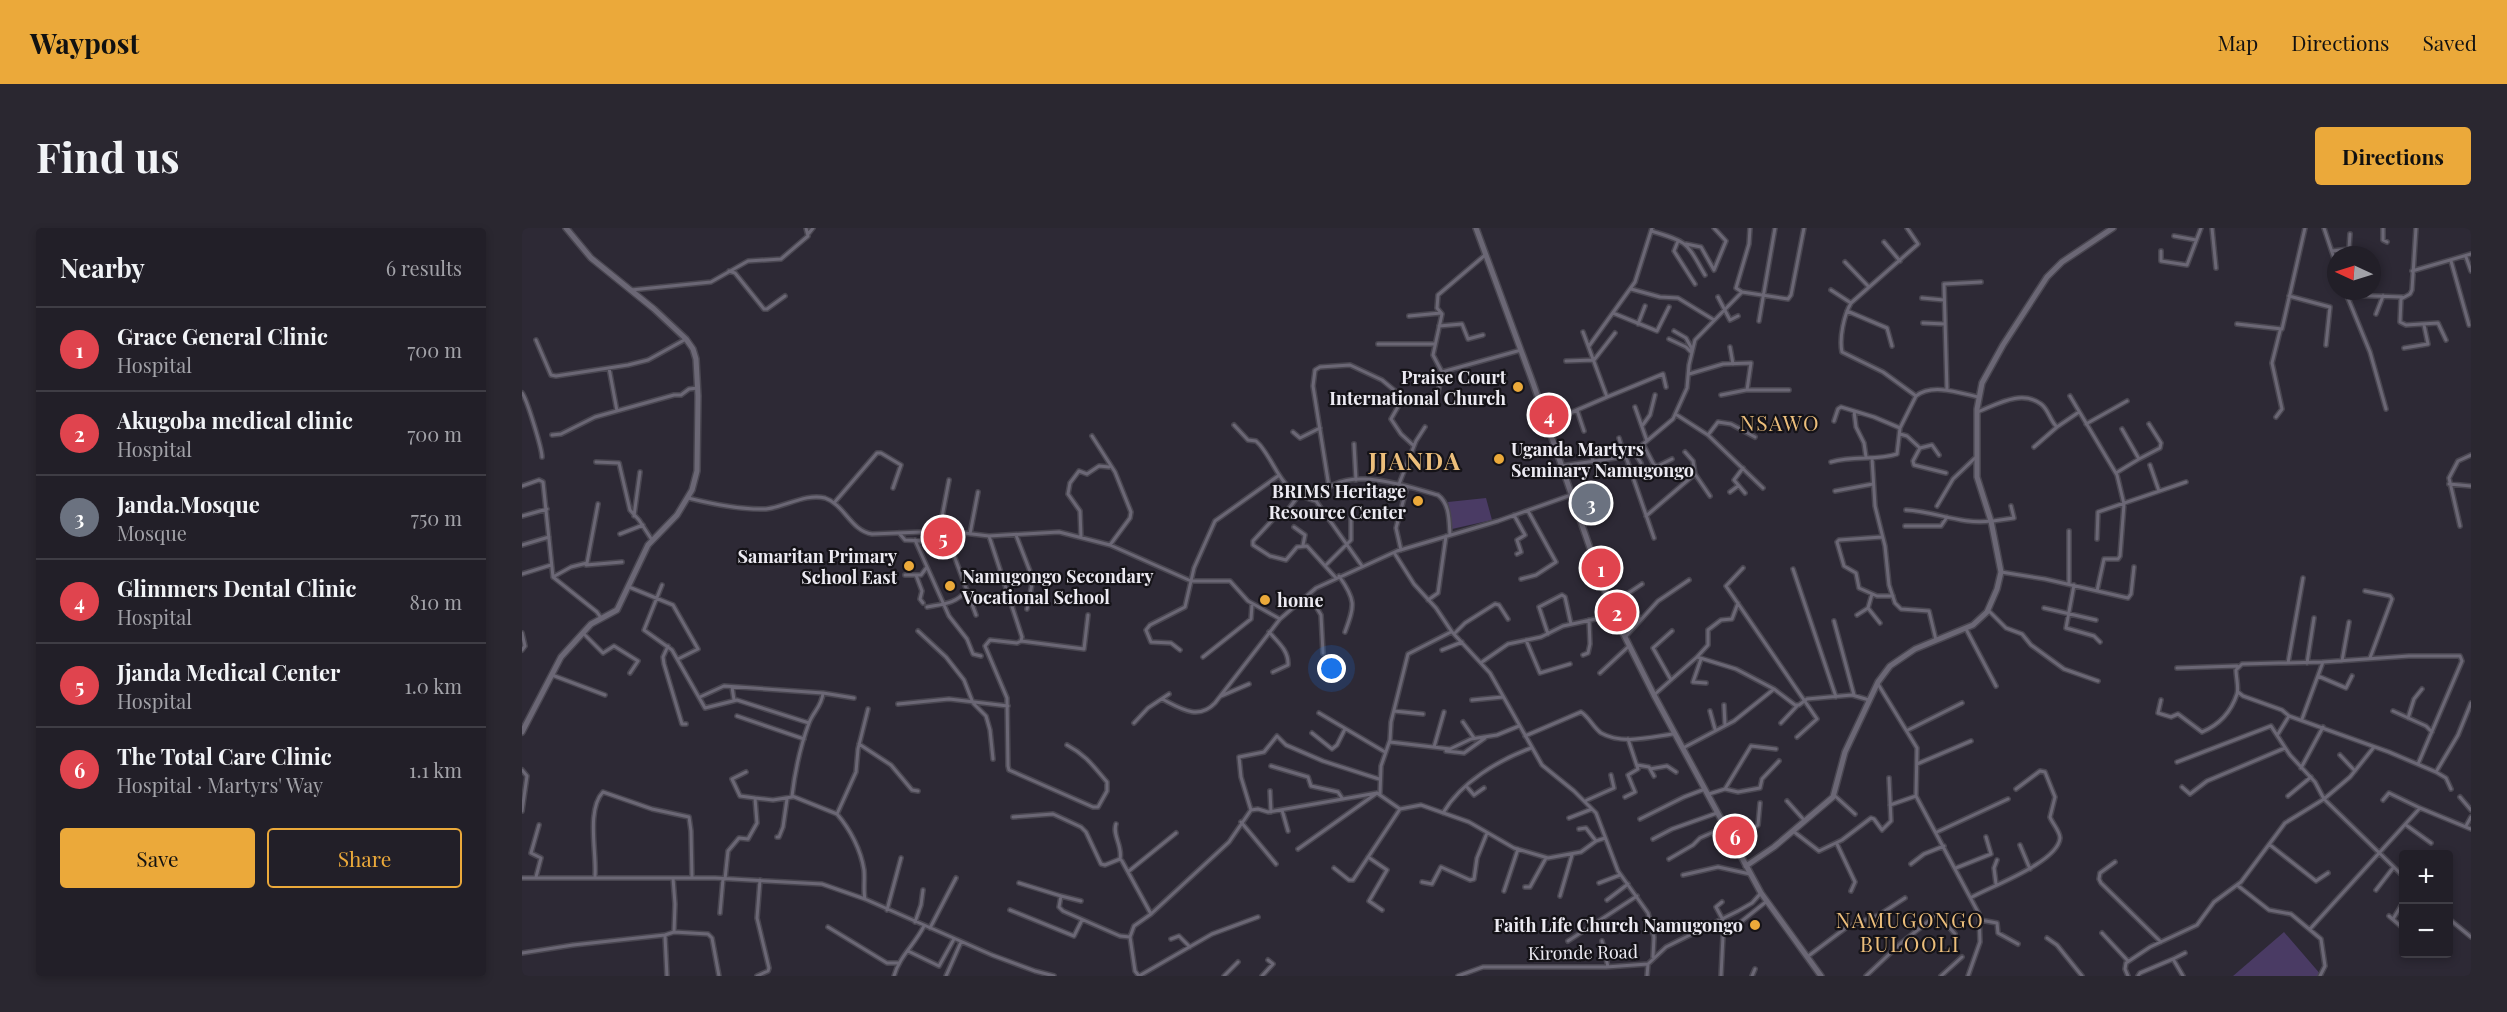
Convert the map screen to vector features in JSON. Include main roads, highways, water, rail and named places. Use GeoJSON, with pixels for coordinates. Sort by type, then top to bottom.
{"type":"FeatureCollection","features":[{"type":"Feature","properties":{"kind":"place","name":"Praise Court International Church"},"geometry":{"type":"Point","coordinates":[1518,387]}},
{"type":"Feature","properties":{"kind":"place","name":"Glimmers Dental Clinic"},"geometry":{"type":"Point","coordinates":[1549,415]}},
{"type":"Feature","properties":{"kind":"place","name":"Uganda Martyrs Seminary Namugongo"},"geometry":{"type":"Point","coordinates":[1499,459]}},
{"type":"Feature","properties":{"kind":"place","name":"BRIMS Heritage Resource Center"},"geometry":{"type":"Point","coordinates":[1418,501]}},
{"type":"Feature","properties":{"kind":"place","name":"Janda.Mosque"},"geometry":{"type":"Point","coordinates":[1591,503]}},
{"type":"Feature","properties":{"kind":"place","name":"Jjanda Medical Center"},"geometry":{"type":"Point","coordinates":[943,537]}},
{"type":"Feature","properties":{"kind":"place","name":"Samaritan Primary School East"},"geometry":{"type":"Point","coordinates":[909,566]}},
{"type":"Feature","properties":{"kind":"place","name":"Grace General Clinic"},"geometry":{"type":"Point","coordinates":[1601,568]}},
{"type":"Feature","properties":{"kind":"place","name":"Namugongo Secondary Vocational School"},"geometry":{"type":"Point","coordinates":[950,586]}},
{"type":"Feature","properties":{"kind":"place","name":"home"},"geometry":{"type":"Point","coordinates":[1265,600]}},
{"type":"Feature","properties":{"kind":"place","name":"Akugoba medical clinic"},"geometry":{"type":"Point","coordinates":[1617,612]}},
{"type":"Feature","properties":{"kind":"place","name":"The Total Care Clinic"},"geometry":{"type":"Point","coordinates":[1735,836]}},
{"type":"Feature","properties":{"kind":"place","name":"Faith Life Church Namugongo"},"geometry":{"type":"Point","coordinates":[1755,925]}},
{"type":"Feature","properties":{"kind":"district","name":"NSAWO"},"geometry":{"type":"Point","coordinates":[1780,422]}},
{"type":"Feature","properties":{"kind":"district","name":"JJANDA"},"geometry":{"type":"Point","coordinates":[1415,460]}},
{"type":"Feature","properties":{"kind":"district","name":"NAMUGONGO BULOOLI"},"geometry":{"type":"Point","coordinates":[1910,931]}}]}
